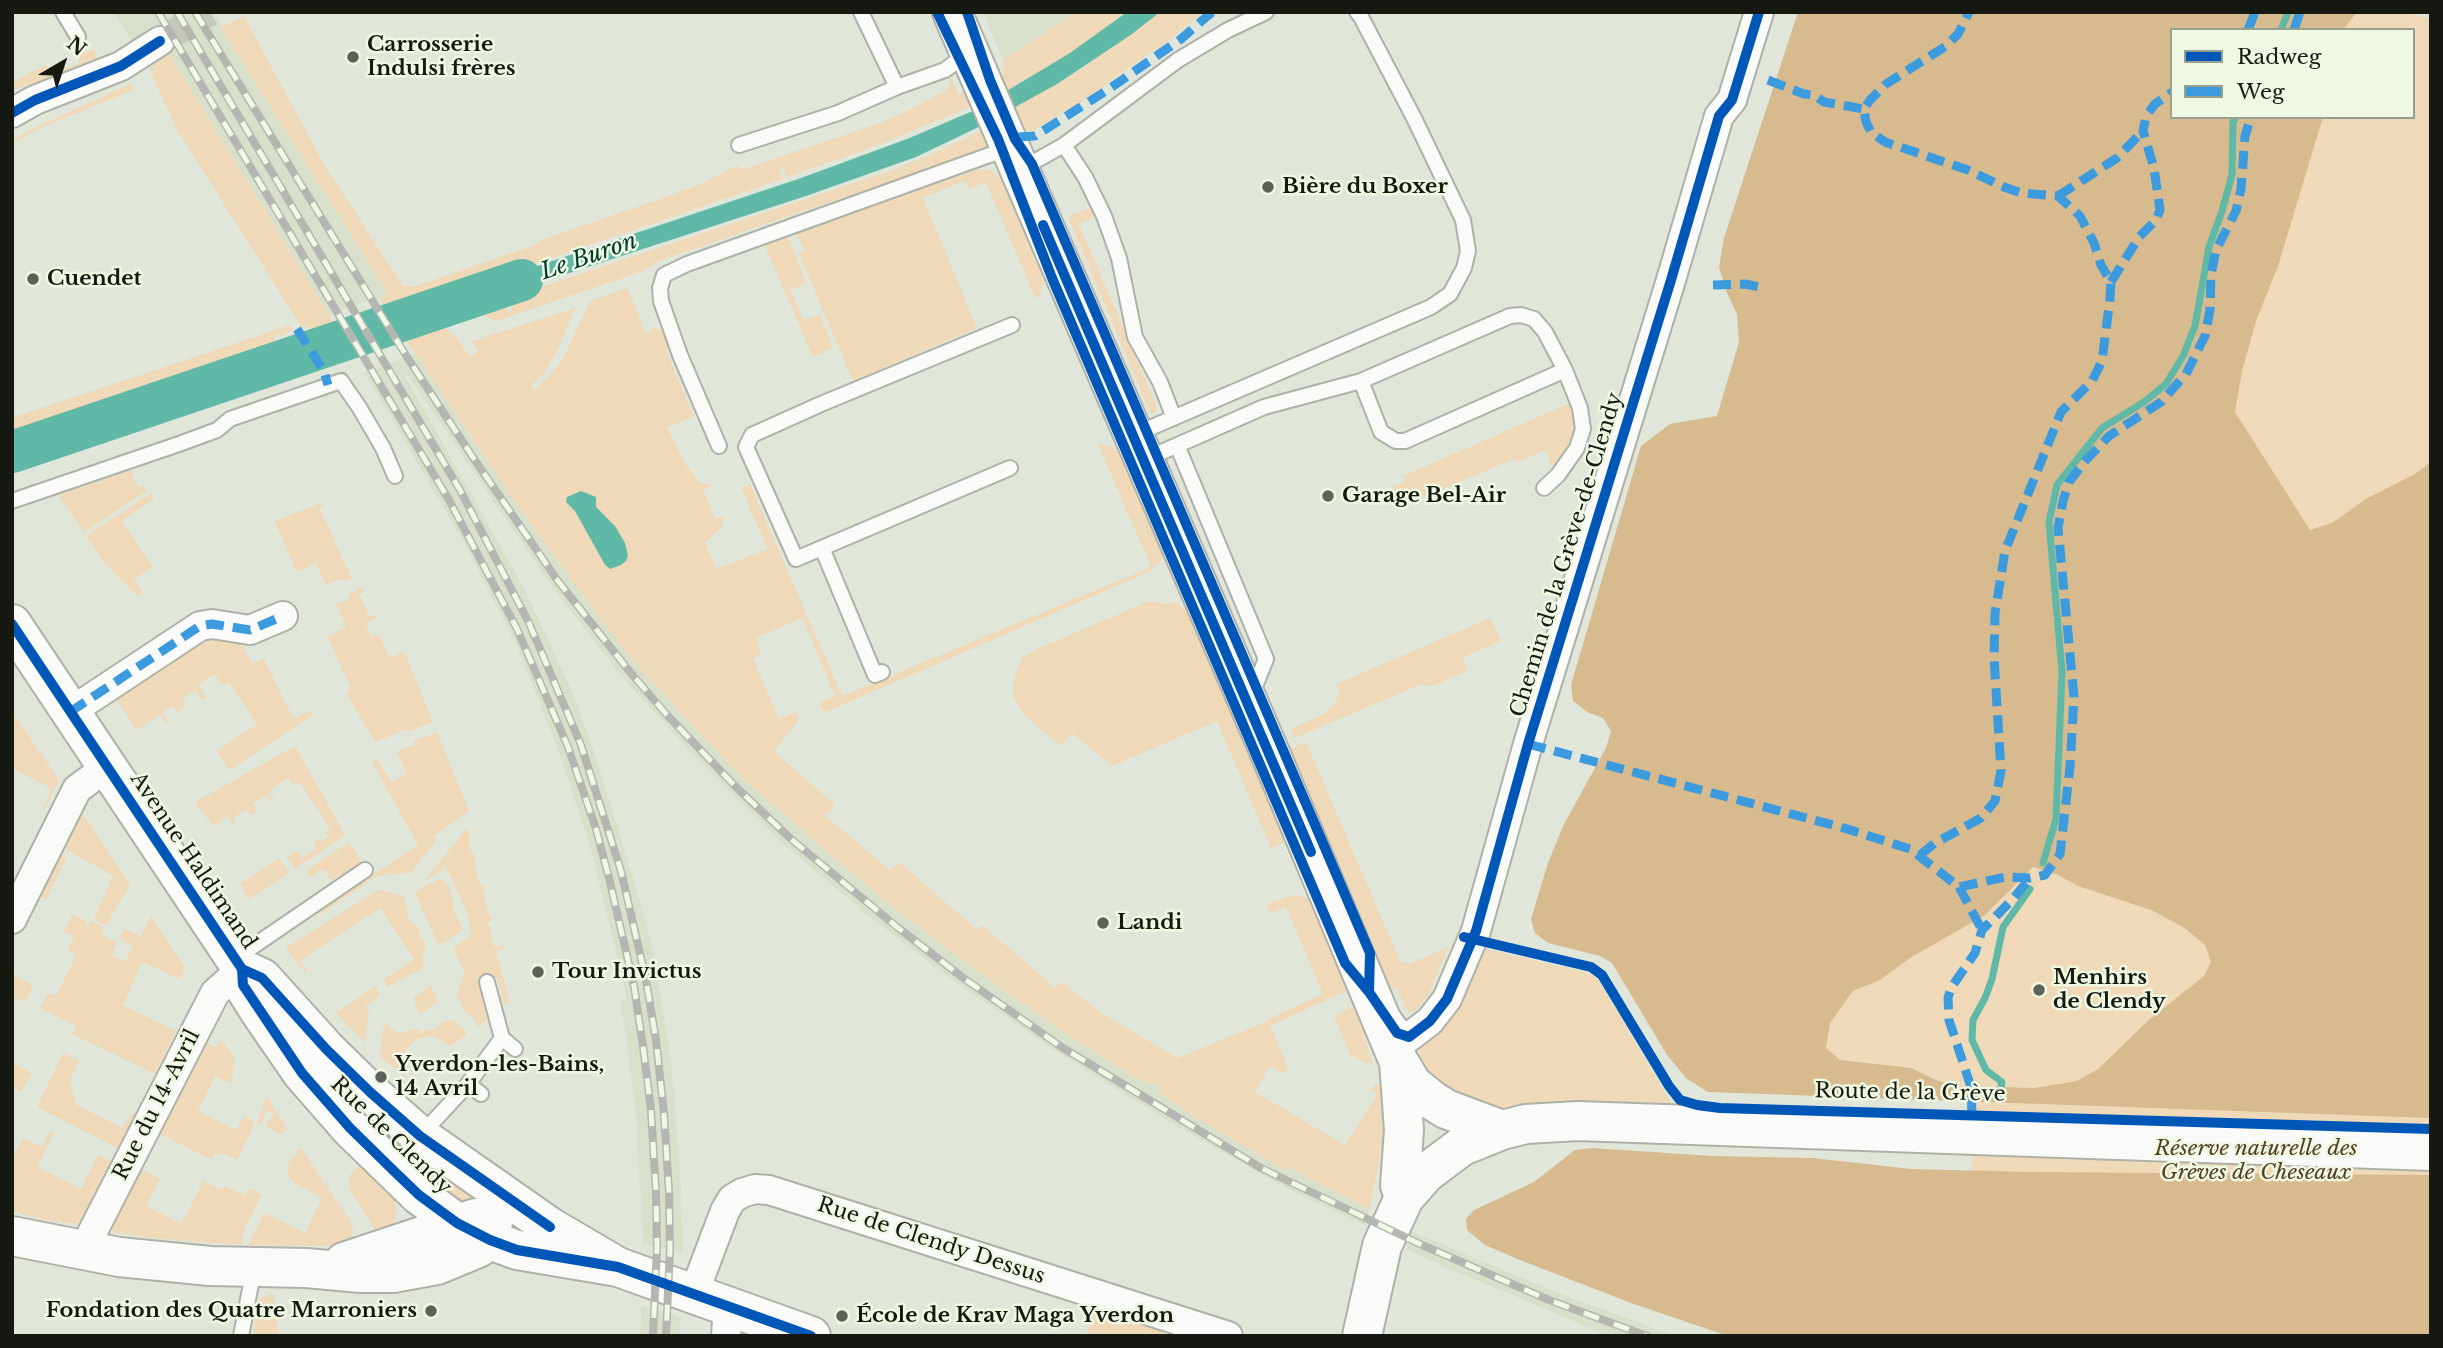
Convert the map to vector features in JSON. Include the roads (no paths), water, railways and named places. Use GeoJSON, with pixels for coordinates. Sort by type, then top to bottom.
{"type":"FeatureCollection","features":[{"type":"Feature","properties":{"kind":"main road"},"geometry":{"type":"LineString","coordinates":[[952,12],[1011,152],[1151,447],[1184,575],[1248,704],[1369,992],[1411,1061],[1446,1109],[1502,1130]]}},
{"type":"Feature","properties":{"kind":"main road","name":"Avenue Haldimand"},"geometry":{"type":"LineString","coordinates":[[12,625],[238,964],[262,978],[326,1049],[370,1092]]}},
{"type":"Feature","properties":{"kind":"main road","name":"Rue de Clendy"},"geometry":{"type":"LineString","coordinates":[[238,964],[243,985],[302,1073],[350,1128],[419,1195],[482,1215],[550,1227],[618,1267],[716,1312],[811,1336]]}},
{"type":"Feature","properties":{"kind":"main road"},"geometry":{"type":"LineString","coordinates":[[1362,1336],[1382,1246],[1404,1198],[1400,1185],[1411,1061]]}},
{"type":"Feature","properties":{"kind":"main road","name":"Rue de Clendy"},"geometry":{"type":"LineString","coordinates":[[370,1092],[421,1136],[482,1215],[517,1250],[618,1267]]}},
{"type":"Feature","properties":{"kind":"main road","name":"Route de la Grève"},"geometry":{"type":"LineString","coordinates":[[1404,1198],[1426,1173],[1462,1146],[1502,1130],[1526,1124],[1578,1121],[2431,1151]]}},
{"type":"Feature","properties":{"kind":"main road"},"geometry":{"type":"LineString","coordinates":[[389,1247],[398,1232],[403,1212],[402,1193],[396,1173]]}},
{"type":"Feature","properties":{"kind":"main road"},"geometry":{"type":"LineString","coordinates":[[12,1236],[119,1257],[209,1266],[393,1273],[437,1265],[478,1248],[482,1215],[353,1261],[306,1268]]}},
{"type":"Feature","properties":{"kind":"street","name":"Chemin de la Grève-de-Clendy"},"geometry":{"type":"LineString","coordinates":[[1411,1061],[1430,1021],[1447,999],[1476,931],[1514,781],[1528,744],[1719,116],[1732,100],[1759,12]]}},
{"type":"Feature","properties":{"kind":"street"},"geometry":{"type":"LineString","coordinates":[[12,113],[35,100],[121,66],[160,41]]}},
{"type":"Feature","properties":{"kind":"street"},"geometry":{"type":"LineString","coordinates":[[70,712],[200,626],[212,624],[250,630],[283,616]]}},
{"type":"Feature","properties":{"kind":"street"},"geometry":{"type":"LineString","coordinates":[[12,919],[77,789],[107,766]]}},
{"type":"Feature","properties":{"kind":"street","name":"Rue du 14-Avril"},"geometry":{"type":"LineString","coordinates":[[88,1251],[98,1221],[215,993],[238,964]]}},
{"type":"Feature","properties":{"kind":"street","name":"Rue de Clendy Dessus"},"geometry":{"type":"LineString","coordinates":[[716,1312],[724,1211],[732,1199],[754,1189],[769,1190],[1228,1336]]}},
{"type":"Feature","properties":{"kind":"lane"},"geometry":{"type":"LineString","coordinates":[[63,12],[78,37]]}},
{"type":"Feature","properties":{"kind":"lane"},"geometry":{"type":"LineString","coordinates":[[861,12],[897,87]]}},
{"type":"Feature","properties":{"kind":"lane"},"geometry":{"type":"LineString","coordinates":[[719,446],[680,355],[661,301],[660,288],[664,275],[711,255],[995,153],[1064,145],[1178,60],[1228,30],[1266,12]]}},
{"type":"Feature","properties":{"kind":"lane"},"geometry":{"type":"LineString","coordinates":[[1151,447],[1174,418],[1432,307],[1450,294],[1464,268],[1468,251],[1463,220],[1414,117],[1357,12]]}},
{"type":"Feature","properties":{"kind":"lane"},"geometry":{"type":"LineString","coordinates":[[739,145],[838,113],[944,70],[976,68]]}},
{"type":"Feature","properties":{"kind":"lane"},"geometry":{"type":"LineString","coordinates":[[1064,145],[1085,177],[1104,216],[1119,258],[1135,337],[1160,382],[1174,418]]}},
{"type":"Feature","properties":{"kind":"lane"},"geometry":{"type":"LineString","coordinates":[[1151,447],[1264,407],[1362,380],[1510,316],[1521,315],[1534,319],[1545,332],[1565,370],[1580,408],[1583,429],[1569,462],[1544,488]]}},
{"type":"Feature","properties":{"kind":"lane"},"geometry":{"type":"LineString","coordinates":[[1010,468],[796,559],[746,447],[752,435],[1012,326]]}},
{"type":"Feature","properties":{"kind":"lane"},"geometry":{"type":"LineString","coordinates":[[1362,380],[1381,432],[1396,441],[1405,441],[1565,370]]}},
{"type":"Feature","properties":{"kind":"lane"},"geometry":{"type":"LineString","coordinates":[[12,501],[191,440],[217,430],[230,419],[341,381],[383,448],[395,476]]}},
{"type":"Feature","properties":{"kind":"lane"},"geometry":{"type":"LineString","coordinates":[[1151,447],[1266,659],[1248,704]]}},
{"type":"Feature","properties":{"kind":"lane"},"geometry":{"type":"LineString","coordinates":[[822,548],[875,675],[882,672]]}},
{"type":"Feature","properties":{"kind":"lane"},"geometry":{"type":"LineString","coordinates":[[238,964],[365,870]]}},
{"type":"Feature","properties":{"kind":"lane"},"geometry":{"type":"LineString","coordinates":[[487,982],[502,1038],[515,1049]]}},
{"type":"Feature","properties":{"kind":"lane"},"geometry":{"type":"LineString","coordinates":[[396,1173],[421,1136],[468,1084],[502,1038]]}},
{"type":"Feature","properties":{"kind":"lane"},"geometry":{"type":"LineString","coordinates":[[468,1084],[481,1094]]}},
{"type":"Feature","properties":{"kind":"lane"},"geometry":{"type":"LineString","coordinates":[[241,1336],[254,1267]]}},
{"type":"Feature","properties":{"kind":"lane"},"geometry":{"type":"LineString","coordinates":[[247,1307],[249,1336]]}},
{"type":"Feature","properties":{"kind":"water"},"geometry":{"type":"Polygon","coordinates":[[[1127,12],[1160,12],[1057,84],[983,125],[916,157],[806,196],[471,303],[467,292],[471,288],[801,178],[907,139],[975,110],[1070,53],[1127,12]]]}},
{"type":"Feature","properties":{"kind":"water"},"geometry":{"type":"Polygon","coordinates":[[[581,491],[596,497],[596,507],[615,526],[625,543],[628,555],[621,565],[610,569],[605,565],[575,511],[566,502],[567,497],[581,491]]]}},
{"type":"Feature","properties":{"kind":"waterway"},"geometry":{"type":"LineString","coordinates":[[2282,28],[2288,12]]}},
{"type":"Feature","properties":{"kind":"waterway"},"geometry":{"type":"LineString","coordinates":[[2043,863],[2056,819],[2062,672],[2049,522],[2057,485],[2102,428],[2144,402],[2166,384],[2183,356],[2195,326],[2209,247],[2232,175],[2235,119]]}},
{"type":"Feature","properties":{"kind":"waterway","name":"Le Buron"},"geometry":{"type":"LineString","coordinates":[[12,452],[522,280]]}},
{"type":"Feature","properties":{"kind":"waterway"},"geometry":{"type":"LineString","coordinates":[[1999,1098],[2002,1082],[1986,1070],[1972,1040],[1973,1020],[1992,979],[2003,927],[2030,889]]}},
{"type":"Feature","properties":{"kind":"tunnel"},"geometry":{"type":"LineString","coordinates":[[160,41],[210,12]]}},
{"type":"Feature","properties":{"kind":"railway"},"geometry":{"type":"LineString","coordinates":[[158,12],[449,500],[517,629],[568,747],[596,829],[609,878],[634,986],[643,1046],[651,1110],[656,1192],[657,1247],[653,1336]]}},
{"type":"Feature","properties":{"kind":"railway"},"geometry":{"type":"LineString","coordinates":[[177,12],[460,490],[529,623],[581,745],[621,871],[646,980],[656,1040],[669,1192],[670,1249],[666,1336]]}},
{"type":"Feature","properties":{"kind":"railway"},"geometry":{"type":"LineString","coordinates":[[195,12],[407,357],[558,581],[667,715],[737,788],[791,839],[897,927],[1060,1046],[1261,1168],[1422,1245],[1549,1300],[1647,1336]]}},
{"type":"Feature","properties":{"kind":"place","name":"Carrosserie Indulsi frères"},"geometry":{"type":"Point","coordinates":[353,57]}},
{"type":"Feature","properties":{"kind":"place","name":"Bière du Boxer"},"geometry":{"type":"Point","coordinates":[1268,187]}},
{"type":"Feature","properties":{"kind":"place","name":"Cuendet"},"geometry":{"type":"Point","coordinates":[33,279]}},
{"type":"Feature","properties":{"kind":"place","name":"Garage Bel-Air"},"geometry":{"type":"Point","coordinates":[1328,496]}},
{"type":"Feature","properties":{"kind":"place","name":"Landi"},"geometry":{"type":"Point","coordinates":[1103,923]}},
{"type":"Feature","properties":{"kind":"place","name":"Tour Invictus"},"geometry":{"type":"Point","coordinates":[538,972]}},
{"type":"Feature","properties":{"kind":"place","name":"Menhirs de Clendy"},"geometry":{"type":"Point","coordinates":[2039,990]}},
{"type":"Feature","properties":{"kind":"place","name":"Yverdon-les-Bains, 14 Avril"},"geometry":{"type":"Point","coordinates":[381,1077]}},
{"type":"Feature","properties":{"kind":"place","name":"Fondation des Quatre Marroniers"},"geometry":{"type":"Point","coordinates":[431,1311]}},
{"type":"Feature","properties":{"kind":"place","name":"École de Krav Maga Yverdon"},"geometry":{"type":"Point","coordinates":[842,1316]}},
{"type":"Feature","properties":{"kind":"park label","name":"Réserve naturelle des Grèves de Cheseaux"},"geometry":{"type":"Point","coordinates":[2256,1161]}}]}
